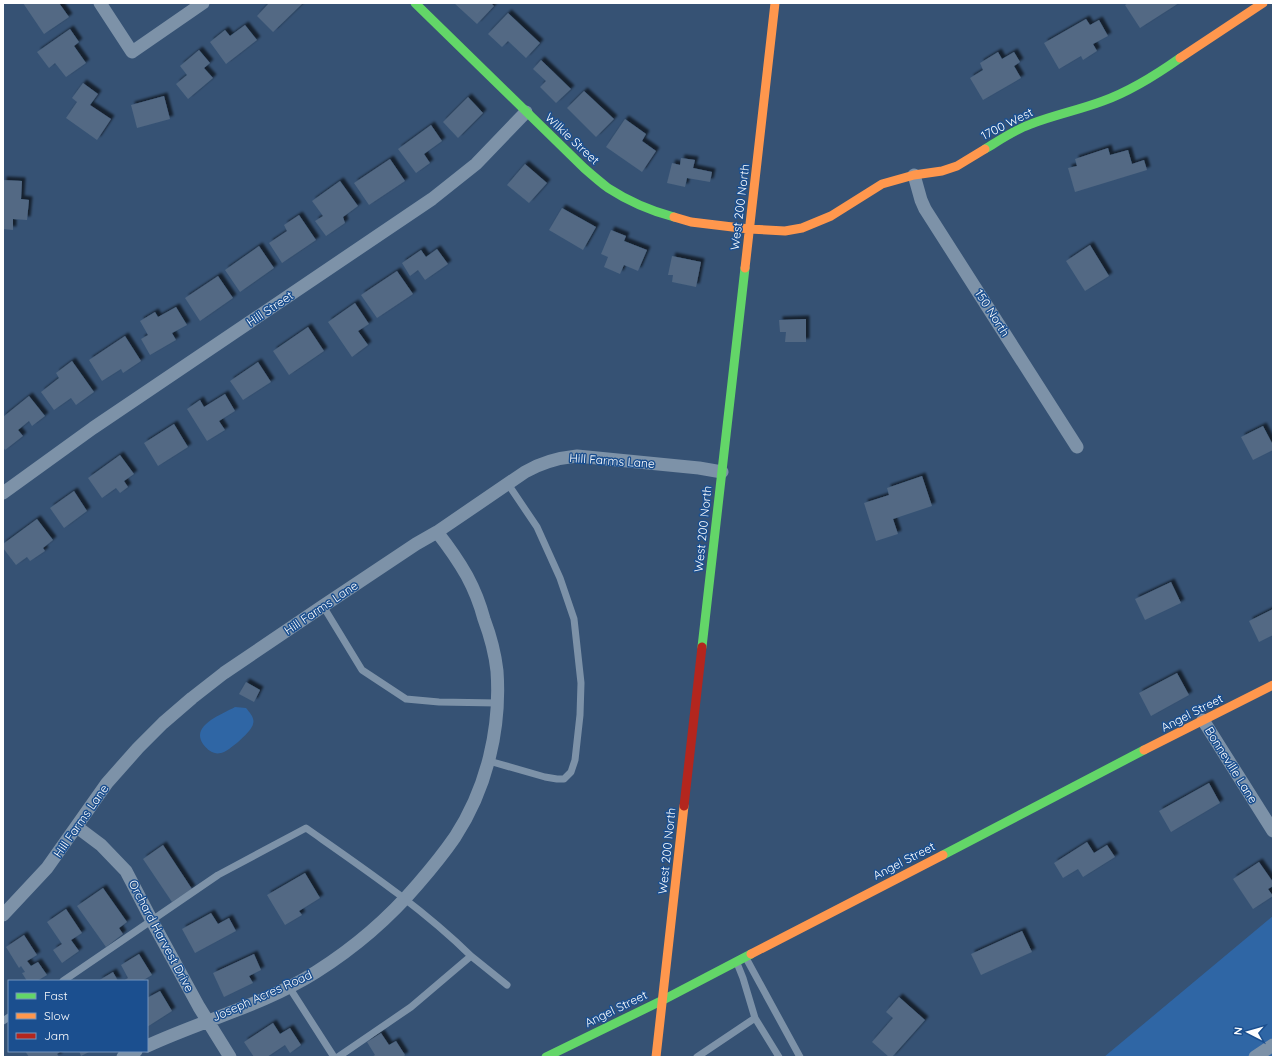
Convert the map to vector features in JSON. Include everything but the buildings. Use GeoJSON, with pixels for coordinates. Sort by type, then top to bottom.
{"type":"FeatureCollection","features":[{"type":"Feature","properties":{"kind":"street"},"geometry":{"type":"LineString","coordinates":[[100,3],[132,52],[203,3]]}},
{"type":"Feature","properties":{"kind":"street","name":"Wilkie Street"},"geometry":{"type":"LineString","coordinates":[[415,3],[584,168],[608,188],[633,202],[659,213],[691,222],[749,230]]}},
{"type":"Feature","properties":{"kind":"street","name":"West 200 North"},"geometry":{"type":"LineString","coordinates":[[656,1057],[775,3]]}},
{"type":"Feature","properties":{"kind":"street","name":"1700 West"},"geometry":{"type":"LineString","coordinates":[[749,230],[786,230],[802,228],[831,216],[882,184],[942,171],[957,166],[1013,132],[1030,124],[1104,101],[1151,78],[1263,3]]}},
{"type":"Feature","properties":{"kind":"street","name":"Hill Street"},"geometry":{"type":"LineString","coordinates":[[3,493],[93,428],[432,199],[476,164],[526,112]]}},
{"type":"Feature","properties":{"kind":"street","name":"150 North"},"geometry":{"type":"LineString","coordinates":[[914,176],[925,209],[1077,447]]}},
{"type":"Feature","properties":{"kind":"street","name":"Hill Farms Lane"},"geometry":{"type":"LineString","coordinates":[[3,915],[48,868],[107,783],[138,748],[163,723],[192,698],[224,673],[525,472],[540,464],[558,458],[577,456],[699,468],[722,472]]}},
{"type":"Feature","properties":{"kind":"street","name":"Joseph Acres Road"},"geometry":{"type":"LineString","coordinates":[[148,1046],[289,987],[315,973],[359,942],[405,899],[432,869],[456,836],[475,800],[489,761],[495,732],[497,703],[496,670],[490,636],[480,605],[468,577],[451,550],[437,532]]}},
{"type":"Feature","properties":{"kind":"street","name":"Angel Street"},"geometry":{"type":"LineString","coordinates":[[546,1057],[663,1000],[1273,685]]}},
{"type":"Feature","properties":{"kind":"street","name":"Bonneville Lane"},"geometry":{"type":"LineString","coordinates":[[1203,720],[1273,831]]}},
{"type":"Feature","properties":{"kind":"street","name":"Orchard Harvest Drive"},"geometry":{"type":"LineString","coordinates":[[77,827],[101,845],[126,871],[152,922],[207,1021],[230,1057]]}},
{"type":"Feature","properties":{"kind":"street"},"geometry":{"type":"LineString","coordinates":[[1255,1057],[1273,1046]]}},
{"type":"Feature","properties":{"kind":"lane"},"geometry":{"type":"LineString","coordinates":[[489,761],[545,777],[564,779],[571,772],[575,760],[580,715],[581,683],[574,619],[560,578],[537,526],[508,484]]}},
{"type":"Feature","properties":{"kind":"lane"},"geometry":{"type":"LineString","coordinates":[[323,606],[362,670],[406,699],[439,702],[497,703]]}},
{"type":"Feature","properties":{"kind":"lane"},"geometry":{"type":"LineString","coordinates":[[65,980],[152,922],[218,875],[306,828],[405,899],[507,985]]}},
{"type":"Feature","properties":{"kind":"lane"},"geometry":{"type":"LineString","coordinates":[[338,1057],[411,1007],[471,956]]}},
{"type":"Feature","properties":{"kind":"lane"},"geometry":{"type":"LineString","coordinates":[[745,957],[800,1057]]}},
{"type":"Feature","properties":{"kind":"lane"},"geometry":{"type":"LineString","coordinates":[[736,962],[743,978],[755,1018],[779,1057]]}},
{"type":"Feature","properties":{"kind":"lane"},"geometry":{"type":"LineString","coordinates":[[289,987],[334,1057]]}},
{"type":"Feature","properties":{"kind":"lane"},"geometry":{"type":"LineString","coordinates":[[698,1057],[755,1018]]}},
{"type":"Feature","properties":{"kind":"shaded area"},"geometry":{"type":"Polygon","coordinates":[[[235,707],[246,708],[253,718],[252,727],[241,740],[227,750],[218,753],[211,752],[203,744],[200,737],[201,731],[210,721],[235,707]]]}},
{"type":"Feature","properties":{"kind":"shaded area"},"geometry":{"type":"Polygon","coordinates":[[[1273,916],[1273,1057],[1104,1057],[1273,916]]]}},
{"type":"Feature","properties":{"kind":"traffic: fast"},"geometry":{"type":"LineString","coordinates":[[415,3],[599,181],[616,193],[648,209],[674,217]]}},
{"type":"Feature","properties":{"kind":"traffic: fast"},"geometry":{"type":"LineString","coordinates":[[985,149],[1025,126],[1113,97],[1152,76],[1180,58]]}},
{"type":"Feature","properties":{"kind":"traffic: fast"},"geometry":{"type":"LineString","coordinates":[[702,647],[745,268]]}},
{"type":"Feature","properties":{"kind":"traffic: fast"},"geometry":{"type":"LineString","coordinates":[[943,855],[1144,750]]}},
{"type":"Feature","properties":{"kind":"traffic: fast"},"geometry":{"type":"LineString","coordinates":[[546,1057],[663,1000],[751,954]]}},
{"type":"Feature","properties":{"kind":"traffic: slow"},"geometry":{"type":"LineString","coordinates":[[745,268],[775,3]]}},
{"type":"Feature","properties":{"kind":"traffic: slow"},"geometry":{"type":"LineString","coordinates":[[1180,58],[1263,3]]}},
{"type":"Feature","properties":{"kind":"traffic: slow"},"geometry":{"type":"LineString","coordinates":[[674,217],[691,222],[749,229],[785,231],[802,228],[831,216],[882,184],[914,175],[942,171],[957,166],[985,149]]}},
{"type":"Feature","properties":{"kind":"traffic: slow"},"geometry":{"type":"LineString","coordinates":[[1144,750],[1273,685]]}},
{"type":"Feature","properties":{"kind":"traffic: slow"},"geometry":{"type":"LineString","coordinates":[[656,1057],[684,806]]}},
{"type":"Feature","properties":{"kind":"traffic: slow"},"geometry":{"type":"LineString","coordinates":[[751,954],[943,855]]}},
{"type":"Feature","properties":{"kind":"traffic: jam"},"geometry":{"type":"LineString","coordinates":[[684,806],[702,647]]}}]}
